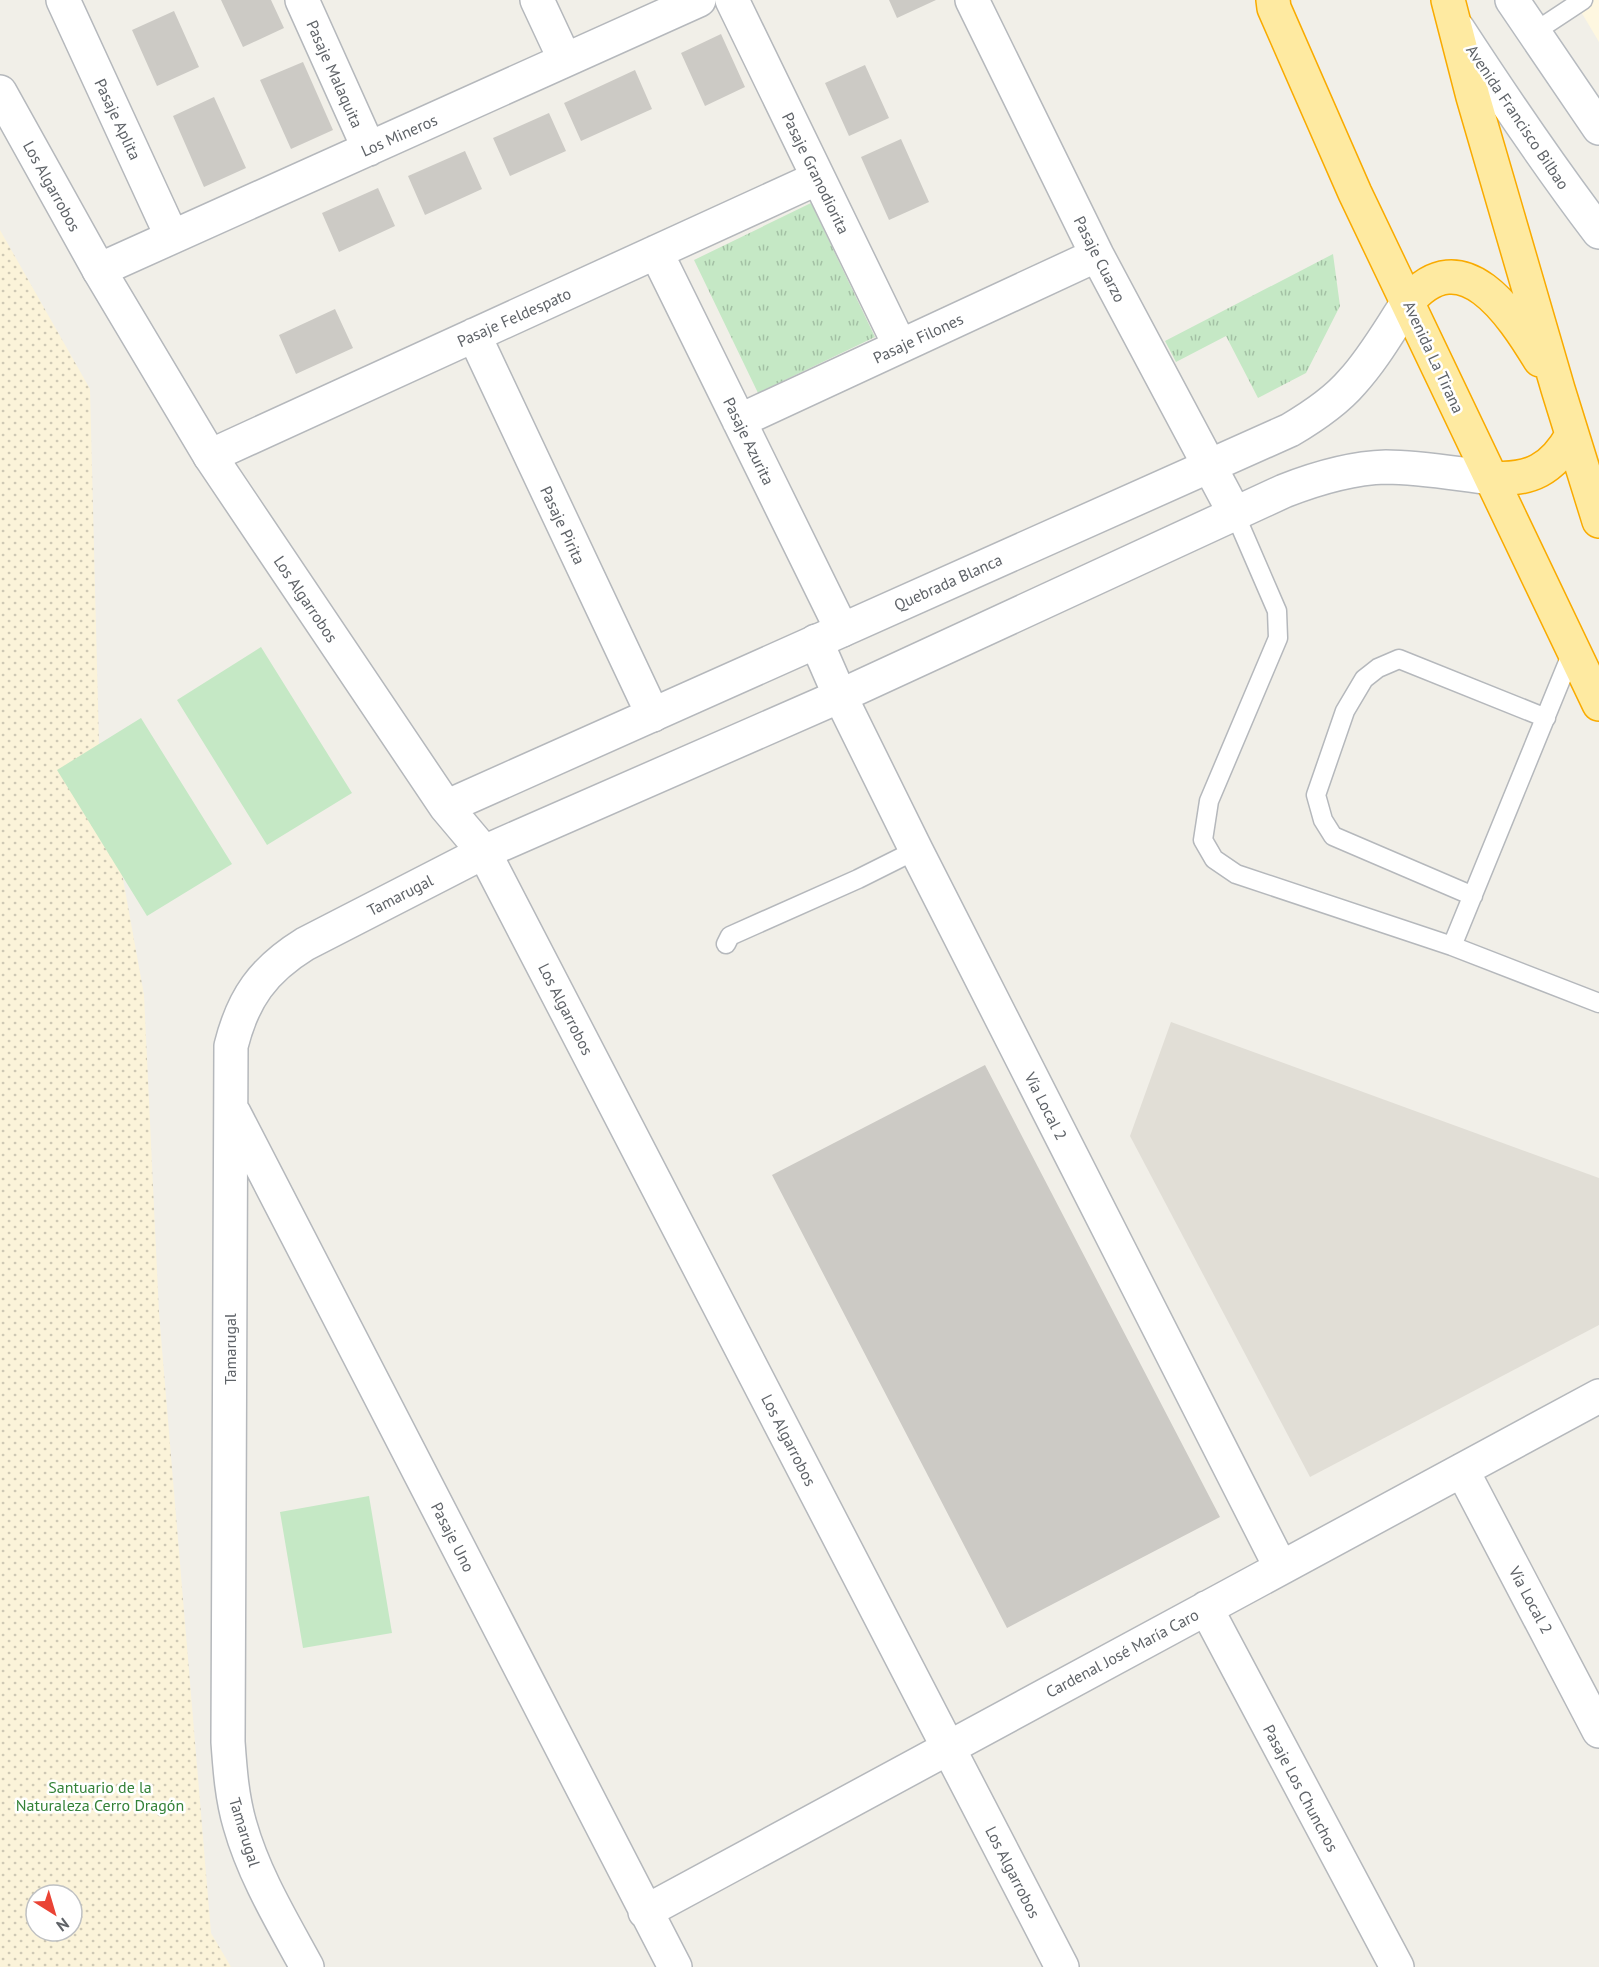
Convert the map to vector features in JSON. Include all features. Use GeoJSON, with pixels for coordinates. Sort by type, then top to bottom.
{"type":"FeatureCollection","features":[{"type":"Feature","properties":{"kind":"highway","name":"Avenida La Tirana"},"geometry":{"type":"LineString","coordinates":[[1272,3],[1355,193],[1599,704]]}},
{"type":"Feature","properties":{"kind":"highway"},"geometry":{"type":"LineString","coordinates":[[1447,6],[1558,389],[1599,521]]}},
{"type":"Feature","properties":{"kind":"highway"},"geometry":{"type":"LineString","coordinates":[[1408,302],[1427,284],[1444,277],[1461,278],[1484,288],[1509,314],[1558,389]]}},
{"type":"Feature","properties":{"kind":"highway"},"geometry":{"type":"LineString","coordinates":[[1492,478],[1508,479],[1538,472],[1552,463],[1572,435]]}},
{"type":"Feature","properties":{"kind":"street","name":"Pasaje Aplita"},"geometry":{"type":"LineString","coordinates":[[63,0],[172,237]]}},
{"type":"Feature","properties":{"kind":"street","name":"Pasaje Malaquita"},"geometry":{"type":"LineString","coordinates":[[302,0],[369,149]]}},
{"type":"Feature","properties":{"kind":"street"},"geometry":{"type":"LineString","coordinates":[[537,0],[565,60]]}},
{"type":"Feature","properties":{"kind":"street","name":"Los Mineros"},"geometry":{"type":"LineString","coordinates":[[99,270],[699,0]]}},
{"type":"Feature","properties":{"kind":"street","name":"Pasaje Granodiorita"},"geometry":{"type":"LineString","coordinates":[[732,0],[900,346]]}},
{"type":"Feature","properties":{"kind":"street","name":"Pasaje Cuarzo"},"geometry":{"type":"LineString","coordinates":[[972,0],[1097,255],[1235,514]]}},
{"type":"Feature","properties":{"kind":"street"},"geometry":{"type":"LineString","coordinates":[[1512,0],[1598,124]]}},
{"type":"Feature","properties":{"kind":"street","name":"Avenida Francisco Bilbao"},"geometry":{"type":"LineString","coordinates":[[1447,6],[1500,95],[1599,232]]}},
{"type":"Feature","properties":{"kind":"street","name":"Los Algarrobos"},"geometry":{"type":"LineString","coordinates":[[0,92],[99,270],[210,456],[446,807],[484,852],[1062,1967]]}},
{"type":"Feature","properties":{"kind":"street","name":"Pasaje Feldespato"},"geometry":{"type":"LineString","coordinates":[[210,456],[818,178]]}},
{"type":"Feature","properties":{"kind":"street","name":"Pasaje Azurita"},"geometry":{"type":"LineString","coordinates":[[656,252],[739,421],[829,636]]}},
{"type":"Feature","properties":{"kind":"street","name":"Pasaje Filones"},"geometry":{"type":"LineString","coordinates":[[739,421],[1097,255]]}},
{"type":"Feature","properties":{"kind":"street","name":"Quebrada Blanca"},"geometry":{"type":"LineString","coordinates":[[446,807],[1290,430],[1312,417],[1352,383],[1408,302]]}},
{"type":"Feature","properties":{"kind":"street","name":"Pasaje Pirita"},"geometry":{"type":"LineString","coordinates":[[474,335],[653,714]]}},
{"type":"Feature","properties":{"kind":"street"},"geometry":{"type":"LineString","coordinates":[[484,852],[840,696],[1316,479],[1350,471],[1386,467],[1492,478]]}},
{"type":"Feature","properties":{"kind":"street","name":"Vía Local 2"},"geometry":{"type":"LineString","coordinates":[[829,636],[840,696],[1281,1568]]}},
{"type":"Feature","properties":{"kind":"street","name":"Tamarugal"},"geometry":{"type":"LineString","coordinates":[[307,1967],[259,1876],[248,1850],[239,1823],[231,1783],[228,1742],[231,1046],[243,1008],[253,990],[267,972],[285,956],[484,852]]}},
{"type":"Feature","properties":{"kind":"street","name":"Pasaje Uno"},"geometry":{"type":"LineString","coordinates":[[231,1107],[675,1967]]}},
{"type":"Feature","properties":{"kind":"street","name":"Cardenal José María Caro"},"geometry":{"type":"LineString","coordinates":[[645,1912],[1599,1396]]}},
{"type":"Feature","properties":{"kind":"street","name":"Vía Local 2"},"geometry":{"type":"LineString","coordinates":[[1462,1470],[1599,1731]]}},
{"type":"Feature","properties":{"kind":"street","name":"Pasaje Los Chunchos"},"geometry":{"type":"LineString","coordinates":[[1206,1608],[1397,1967]]}},
{"type":"Feature","properties":{"kind":"lane"},"geometry":{"type":"LineString","coordinates":[[1533,33],[1583,0]]}},
{"type":"Feature","properties":{"kind":"lane"},"geometry":{"type":"LineString","coordinates":[[1235,514],[1277,611],[1278,638],[1209,801],[1203,840],[1214,859],[1236,874],[1452,946],[1599,1003]]}},
{"type":"Feature","properties":{"kind":"lane"},"geometry":{"type":"LineString","coordinates":[[1452,946],[1573,650]]}},
{"type":"Feature","properties":{"kind":"lane"},"geometry":{"type":"LineString","coordinates":[[1473,896],[1333,836],[1323,820],[1316,795],[1345,711],[1364,679],[1378,668],[1400,659],[1546,718]]}},
{"type":"Feature","properties":{"kind":"lane"},"geometry":{"type":"LineString","coordinates":[[726,944],[730,936],[858,879],[916,850]]}},
{"type":"Feature","properties":{"kind":"shaded area"},"geometry":{"type":"Polygon","coordinates":[[[1574,0],[1599,0],[1599,42],[1574,0]]]}},
{"type":"Feature","properties":{"kind":"shaded area"},"geometry":{"type":"Polygon","coordinates":[[[1171,1022],[1599,1178],[1599,1325],[1310,1477],[1130,1136],[1171,1022]]]}},
{"type":"Feature","properties":{"kind":"green space"},"geometry":{"type":"Polygon","coordinates":[[[811,203],[875,337],[758,393],[694,260],[811,203]]]}},
{"type":"Feature","properties":{"kind":"green space"},"geometry":{"type":"Polygon","coordinates":[[[1333,254],[1340,306],[1306,373],[1258,398],[1226,336],[1176,362],[1165,341],[1333,254]]]}},
{"type":"Feature","properties":{"kind":"green space"},"geometry":{"type":"Polygon","coordinates":[[[261,647],[352,793],[267,845],[177,700],[261,647]]]}},
{"type":"Feature","properties":{"kind":"green space"},"geometry":{"type":"Polygon","coordinates":[[[141,718],[232,864],[147,916],[57,770],[141,718]]]}},
{"type":"Feature","properties":{"kind":"green space"},"geometry":{"type":"Polygon","coordinates":[[[369,1496],[392,1633],[303,1648],[280,1512],[369,1496]]]}},
{"type":"Feature","properties":{"kind":"sand","name":"Santuario de la Naturaleza Cerro Dragón"},"geometry":{"type":"Polygon","coordinates":[[[0,230],[90,389],[99,746],[144,995],[159,1313],[211,1933],[231,1967],[0,1967],[0,230]]]}},
{"type":"Feature","properties":{"kind":"building"},"geometry":{"type":"Polygon","coordinates":[[[221,0],[271,0],[284,28],[243,47],[221,0]]]}},
{"type":"Feature","properties":{"kind":"building"},"geometry":{"type":"Polygon","coordinates":[[[889,0],[936,0],[897,18],[889,0]]]}},
{"type":"Feature","properties":{"kind":"building"},"geometry":{"type":"Polygon","coordinates":[[[174,11],[199,67],[157,86],[132,30],[174,11]]]}},
{"type":"Feature","properties":{"kind":"building"},"geometry":{"type":"Polygon","coordinates":[[[721,34],[745,87],[705,106],[681,53],[721,34]]]}},
{"type":"Feature","properties":{"kind":"building"},"geometry":{"type":"Polygon","coordinates":[[[303,62],[333,130],[291,149],[260,80],[303,62]]]}},
{"type":"Feature","properties":{"kind":"building"},"geometry":{"type":"Polygon","coordinates":[[[865,65],[889,118],[849,136],[825,83],[865,65]]]}},
{"type":"Feature","properties":{"kind":"building"},"geometry":{"type":"Polygon","coordinates":[[[635,70],[652,109],[581,141],[564,103],[635,70]]]}},
{"type":"Feature","properties":{"kind":"building"},"geometry":{"type":"Polygon","coordinates":[[[214,97],[246,168],[204,187],[173,116],[214,97]]]}},
{"type":"Feature","properties":{"kind":"building"},"geometry":{"type":"Polygon","coordinates":[[[549,113],[566,151],[510,176],[493,138],[549,113]]]}},
{"type":"Feature","properties":{"kind":"building"},"geometry":{"type":"Polygon","coordinates":[[[901,139],[929,202],[889,220],[861,157],[901,139]]]}},
{"type":"Feature","properties":{"kind":"building"},"geometry":{"type":"Polygon","coordinates":[[[465,151],[482,189],[425,215],[408,176],[465,151]]]}},
{"type":"Feature","properties":{"kind":"building"},"geometry":{"type":"Polygon","coordinates":[[[378,188],[395,226],[339,252],[322,213],[378,188]]]}},
{"type":"Feature","properties":{"kind":"building"},"geometry":{"type":"Polygon","coordinates":[[[335,309],[353,348],[296,374],[279,335],[335,309]]]}},
{"type":"Feature","properties":{"kind":"building"},"geometry":{"type":"Polygon","coordinates":[[[985,1065],[1220,1517],[1007,1628],[772,1175],[985,1065]]]}}]}
